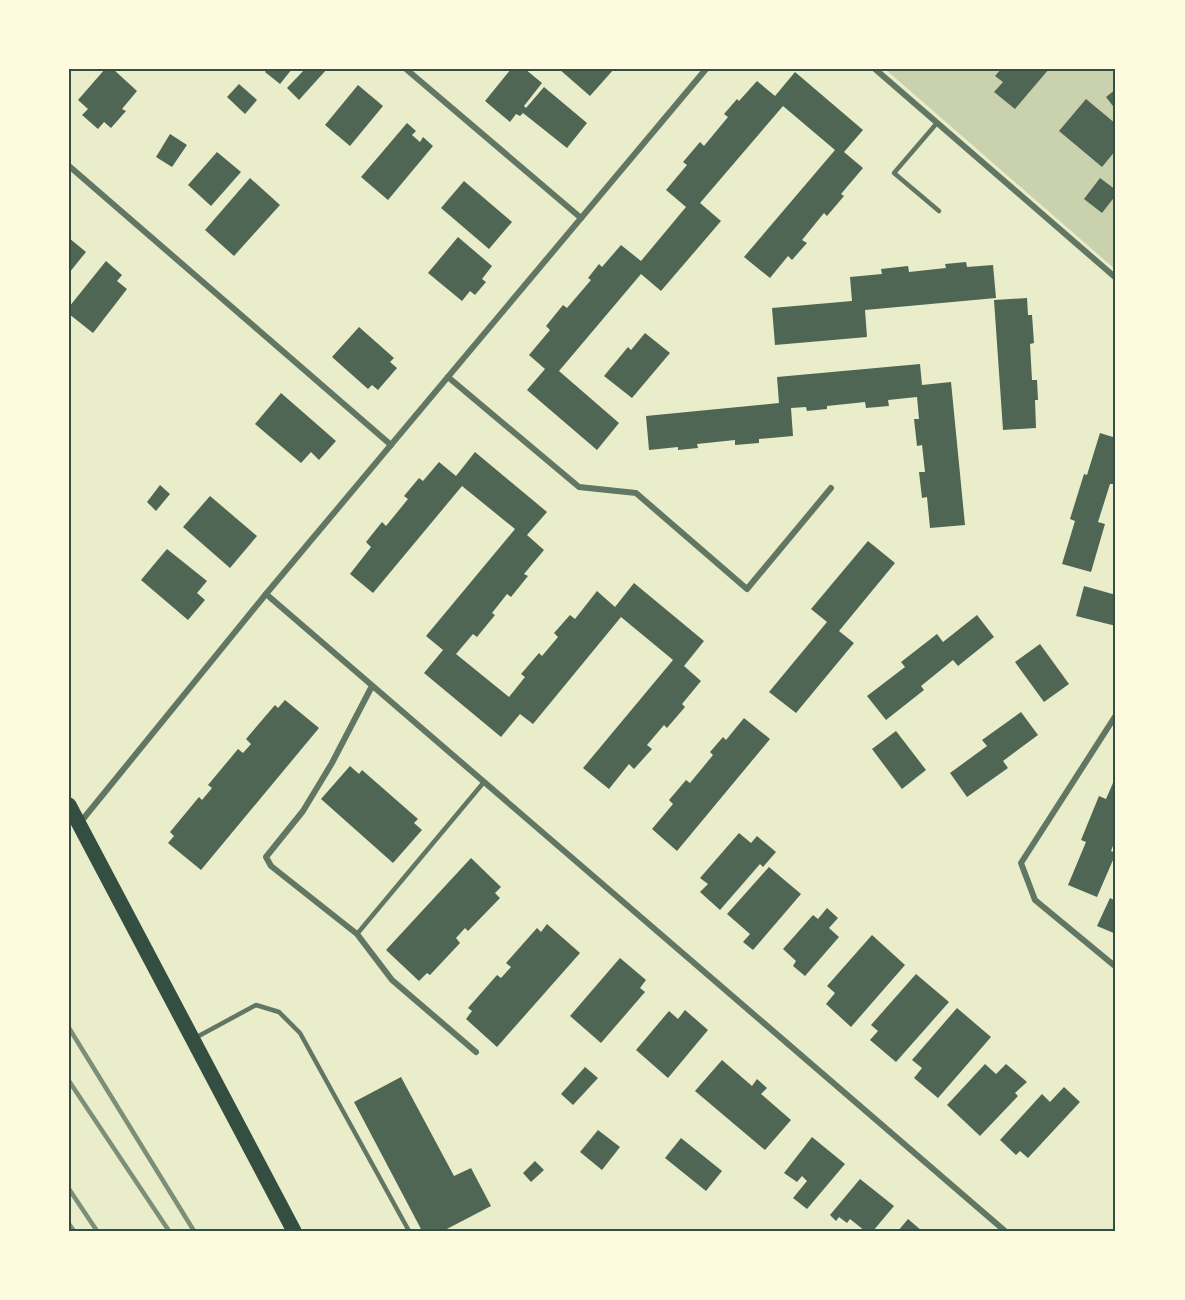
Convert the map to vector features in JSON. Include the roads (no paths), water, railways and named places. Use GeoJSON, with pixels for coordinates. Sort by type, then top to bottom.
{"type":"FeatureCollection","features":[{"type":"Feature","properties":{"kind":"main road"},"geometry":{"type":"LineString","coordinates":[[69,805],[294,1231]]}},
{"type":"Feature","properties":{"kind":"street"},"geometry":{"type":"LineString","coordinates":[[406,69],[581,218]]}},
{"type":"Feature","properties":{"kind":"street"},"geometry":{"type":"LineString","coordinates":[[79,824],[266,594],[706,69]]}},
{"type":"Feature","properties":{"kind":"street"},"geometry":{"type":"LineString","coordinates":[[875,69],[1116,278]]}},
{"type":"Feature","properties":{"kind":"street"},"geometry":{"type":"LineString","coordinates":[[69,166],[391,445]]}},
{"type":"Feature","properties":{"kind":"street"},"geometry":{"type":"LineString","coordinates":[[448,377],[579,487],[636,494],[747,589],[831,488]]}},
{"type":"Feature","properties":{"kind":"street"},"geometry":{"type":"LineString","coordinates":[[266,594],[1005,1231]]}},
{"type":"Feature","properties":{"kind":"street"},"geometry":{"type":"LineString","coordinates":[[372,686],[332,763],[303,811],[266,857],[271,866],[357,934],[392,980],[476,1052]]}},
{"type":"Feature","properties":{"kind":"street"},"geometry":{"type":"LineString","coordinates":[[1116,715],[1021,863],[1035,900],[1116,967]]}},
{"type":"Feature","properties":{"kind":"lane"},"geometry":{"type":"LineString","coordinates":[[937,123],[894,172],[939,211]]}},
{"type":"Feature","properties":{"kind":"lane"},"geometry":{"type":"LineString","coordinates":[[357,934],[484,782]]}},
{"type":"Feature","properties":{"kind":"lane"},"geometry":{"type":"LineString","coordinates":[[193,1040],[256,1005],[279,1012],[300,1033],[408,1231]]}},
{"type":"Feature","properties":{"kind":"railway"},"geometry":{"type":"LineString","coordinates":[[69,1028],[194,1231]]}},
{"type":"Feature","properties":{"kind":"railway"},"geometry":{"type":"LineString","coordinates":[[69,1081],[169,1231]]}},
{"type":"Feature","properties":{"kind":"railway"},"geometry":{"type":"LineString","coordinates":[[69,1189],[97,1231]]}},
{"type":"Feature","properties":{"kind":"railway"},"geometry":{"type":"LineString","coordinates":[[69,1224],[74,1231]]}}]}
